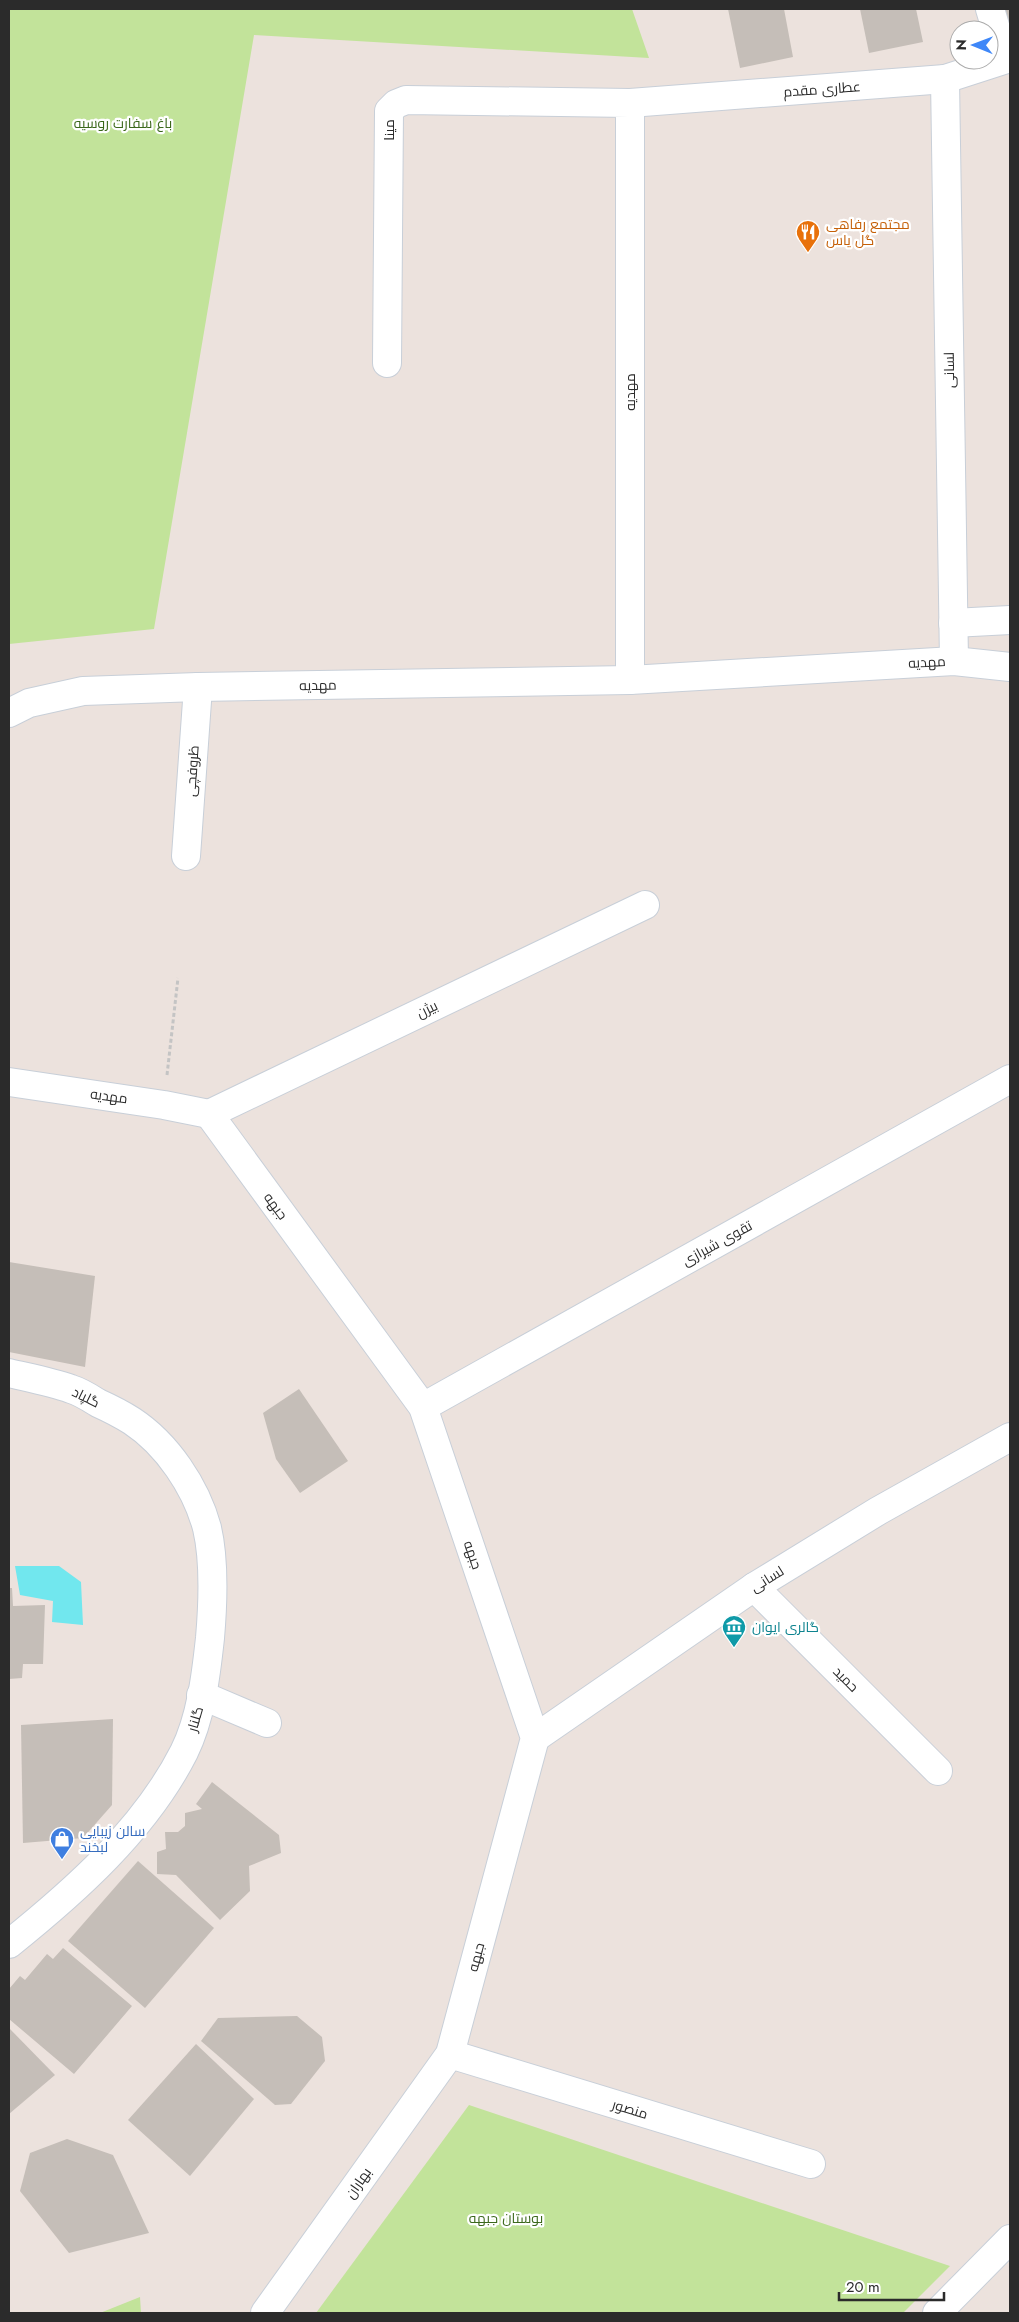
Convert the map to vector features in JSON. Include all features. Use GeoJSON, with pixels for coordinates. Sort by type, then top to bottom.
{"type":"FeatureCollection","features":[{"type":"Feature","properties":{"kind":"street"},"geometry":{"type":"LineString","coordinates":[[990,9],[1008,59]]}},
{"type":"Feature","properties":{"kind":"street","name":"عطاری مقدم"},"geometry":{"type":"LineString","coordinates":[[630,103],[944,79],[1008,59]]}},
{"type":"Feature","properties":{"kind":"street","name":"لسانی"},"geometry":{"type":"LineString","coordinates":[[944,79],[954,661]]}},
{"type":"Feature","properties":{"kind":"street","name":"مینا"},"geometry":{"type":"LineString","coordinates":[[387,363],[389,111],[396,104],[406,100],[630,103]]}},
{"type":"Feature","properties":{"kind":"street","name":"مهدیه"},"geometry":{"type":"LineString","coordinates":[[630,103],[630,680]]}},
{"type":"Feature","properties":{"kind":"street"},"geometry":{"type":"LineString","coordinates":[[953,623],[1010,620]]}},
{"type":"Feature","properties":{"kind":"street"},"geometry":{"type":"LineString","coordinates":[[954,661],[1010,667]]}},
{"type":"Feature","properties":{"kind":"street","name":"مهدیه"},"geometry":{"type":"LineString","coordinates":[[9,713],[29,703],[83,691],[198,687],[630,680],[954,661]]}},
{"type":"Feature","properties":{"kind":"street","name":"ظروفچی"},"geometry":{"type":"LineString","coordinates":[[186,856],[198,687]]}},
{"type":"Feature","properties":{"kind":"street","name":"بیژن"},"geometry":{"type":"LineString","coordinates":[[209,1114],[645,905]]}},
{"type":"Feature","properties":{"kind":"street","name":"تقوی شیرازی"},"geometry":{"type":"LineString","coordinates":[[423,1407],[1010,1079]]}},
{"type":"Feature","properties":{"kind":"street","name":"مهدیه"},"geometry":{"type":"LineString","coordinates":[[9,1082],[164,1104],[209,1114]]}},
{"type":"Feature","properties":{"kind":"street","name":"جبهه"},"geometry":{"type":"LineString","coordinates":[[209,1114],[423,1407],[535,1738],[450,2054]]}},
{"type":"Feature","properties":{"kind":"street","name":"گلپاد"},"geometry":{"type":"LineString","coordinates":[[9,1373],[73,1390],[132,1422],[154,1440]]}},
{"type":"Feature","properties":{"kind":"street","name":"لسانی"},"geometry":{"type":"LineString","coordinates":[[535,1738],[754,1587],[878,1511],[1010,1437]]}},
{"type":"Feature","properties":{"kind":"street","name":"گلنار"},"geometry":{"type":"LineString","coordinates":[[9,1944],[106,1856],[154,1800],[185,1751],[196,1718],[202,1695],[211,1625],[211,1566],[207,1528],[194,1496],[177,1466],[154,1440]]}},
{"type":"Feature","properties":{"kind":"street","name":"حمید"},"geometry":{"type":"LineString","coordinates":[[754,1587],[938,1771]]}},
{"type":"Feature","properties":{"kind":"street"},"geometry":{"type":"LineString","coordinates":[[202,1695],[267,1723]]}},
{"type":"Feature","properties":{"kind":"street","name":"منصور"},"geometry":{"type":"LineString","coordinates":[[450,2054],[811,2164]]}},
{"type":"Feature","properties":{"kind":"street","name":"بهاران"},"geometry":{"type":"LineString","coordinates":[[265,2313],[450,2054]]}},
{"type":"Feature","properties":{"kind":"street"},"geometry":{"type":"LineString","coordinates":[[938,2313],[1010,2239]]}},
{"type":"Feature","properties":{"kind":"path"},"geometry":{"type":"LineString","coordinates":[[164,1104],[178,978]]}},
{"type":"Feature","properties":{"kind":"green space","name":"باغ سفارت روسیه"},"geometry":{"type":"Polygon","coordinates":[[[9,9],[632,9],[649,58],[254,35],[154,629],[9,644],[9,9]]]}},
{"type":"Feature","properties":{"kind":"green space","name":"بوستان جبهه"},"geometry":{"type":"Polygon","coordinates":[[[469,2105],[950,2266],[903,2313],[316,2313],[469,2105]]]}},
{"type":"Feature","properties":{"kind":"green space"},"geometry":{"type":"Polygon","coordinates":[[[140,2297],[141,2313],[100,2313],[140,2297]]]}},
{"type":"Feature","properties":{"kind":"water"},"geometry":{"type":"Polygon","coordinates":[[[15,1566],[59,1566],[81,1582],[83,1625],[52,1622],[53,1601],[20,1595],[15,1566]]]}},
{"type":"Feature","properties":{"kind":"building"},"geometry":{"type":"Polygon","coordinates":[[[728,9],[784,9],[793,57],[740,68],[728,9]]]}},
{"type":"Feature","properties":{"kind":"building"},"geometry":{"type":"Polygon","coordinates":[[[860,9],[916,9],[923,42],[869,53],[860,9]]]}},
{"type":"Feature","properties":{"kind":"building"},"geometry":{"type":"Polygon","coordinates":[[[1001,9],[1010,9],[1010,29],[1001,9]]]}},
{"type":"Feature","properties":{"kind":"building"},"geometry":{"type":"Polygon","coordinates":[[[9,1262],[95,1276],[85,1367],[9,1352],[9,1262]]]}},
{"type":"Feature","properties":{"kind":"building"},"geometry":{"type":"Polygon","coordinates":[[[299,1389],[348,1461],[300,1493],[276,1459],[263,1413],[299,1389]]]}},
{"type":"Feature","properties":{"kind":"building"},"geometry":{"type":"Polygon","coordinates":[[[9,1588],[12,1588],[13,1606],[45,1605],[43,1664],[23,1664],[22,1678],[9,1679],[9,1588]]]}},
{"type":"Feature","properties":{"kind":"building"},"geometry":{"type":"Polygon","coordinates":[[[113,1719],[112,1805],[83,1838],[23,1843],[21,1725],[113,1719]]]}},
{"type":"Feature","properties":{"kind":"building"},"geometry":{"type":"Polygon","coordinates":[[[212,1782],[279,1835],[281,1853],[249,1866],[250,1891],[220,1920],[176,1875],[157,1874],[157,1852],[166,1849],[165,1832],[178,1832],[185,1826],[185,1813],[202,1809],[196,1804],[212,1782]]]}},
{"type":"Feature","properties":{"kind":"building"},"geometry":{"type":"Polygon","coordinates":[[[138,1861],[214,1928],[145,2008],[68,1941],[138,1861]]]}},
{"type":"Feature","properties":{"kind":"building"},"geometry":{"type":"Polygon","coordinates":[[[63,1948],[132,2006],[74,2074],[9,2019],[9,1989],[20,1976],[25,1980],[47,1954],[53,1959],[63,1948]]]}},
{"type":"Feature","properties":{"kind":"building"},"geometry":{"type":"Polygon","coordinates":[[[297,2016],[322,2037],[325,2061],[291,2104],[275,2105],[201,2041],[218,2018],[297,2016]]]}},
{"type":"Feature","properties":{"kind":"building"},"geometry":{"type":"Polygon","coordinates":[[[9,2028],[55,2075],[9,2114],[9,2028]]]}},
{"type":"Feature","properties":{"kind":"building"},"geometry":{"type":"Polygon","coordinates":[[[196,2044],[254,2099],[190,2176],[128,2120],[196,2044]]]}},
{"type":"Feature","properties":{"kind":"building"},"geometry":{"type":"Polygon","coordinates":[[[67,2139],[113,2155],[149,2233],[69,2253],[20,2191],[30,2153],[67,2139]]]}},
{"type":"Feature","properties":{"kind":"place","name":"مجتمع رفاهی گل یاس"},"geometry":{"type":"Point","coordinates":[808,253]}},
{"type":"Feature","properties":{"kind":"place","name":"گالری ایوان"},"geometry":{"type":"Point","coordinates":[734,1648]}},
{"type":"Feature","properties":{"kind":"place","name":"سالن زیبایی لبخند"},"geometry":{"type":"Point","coordinates":[62,1860]}}]}
